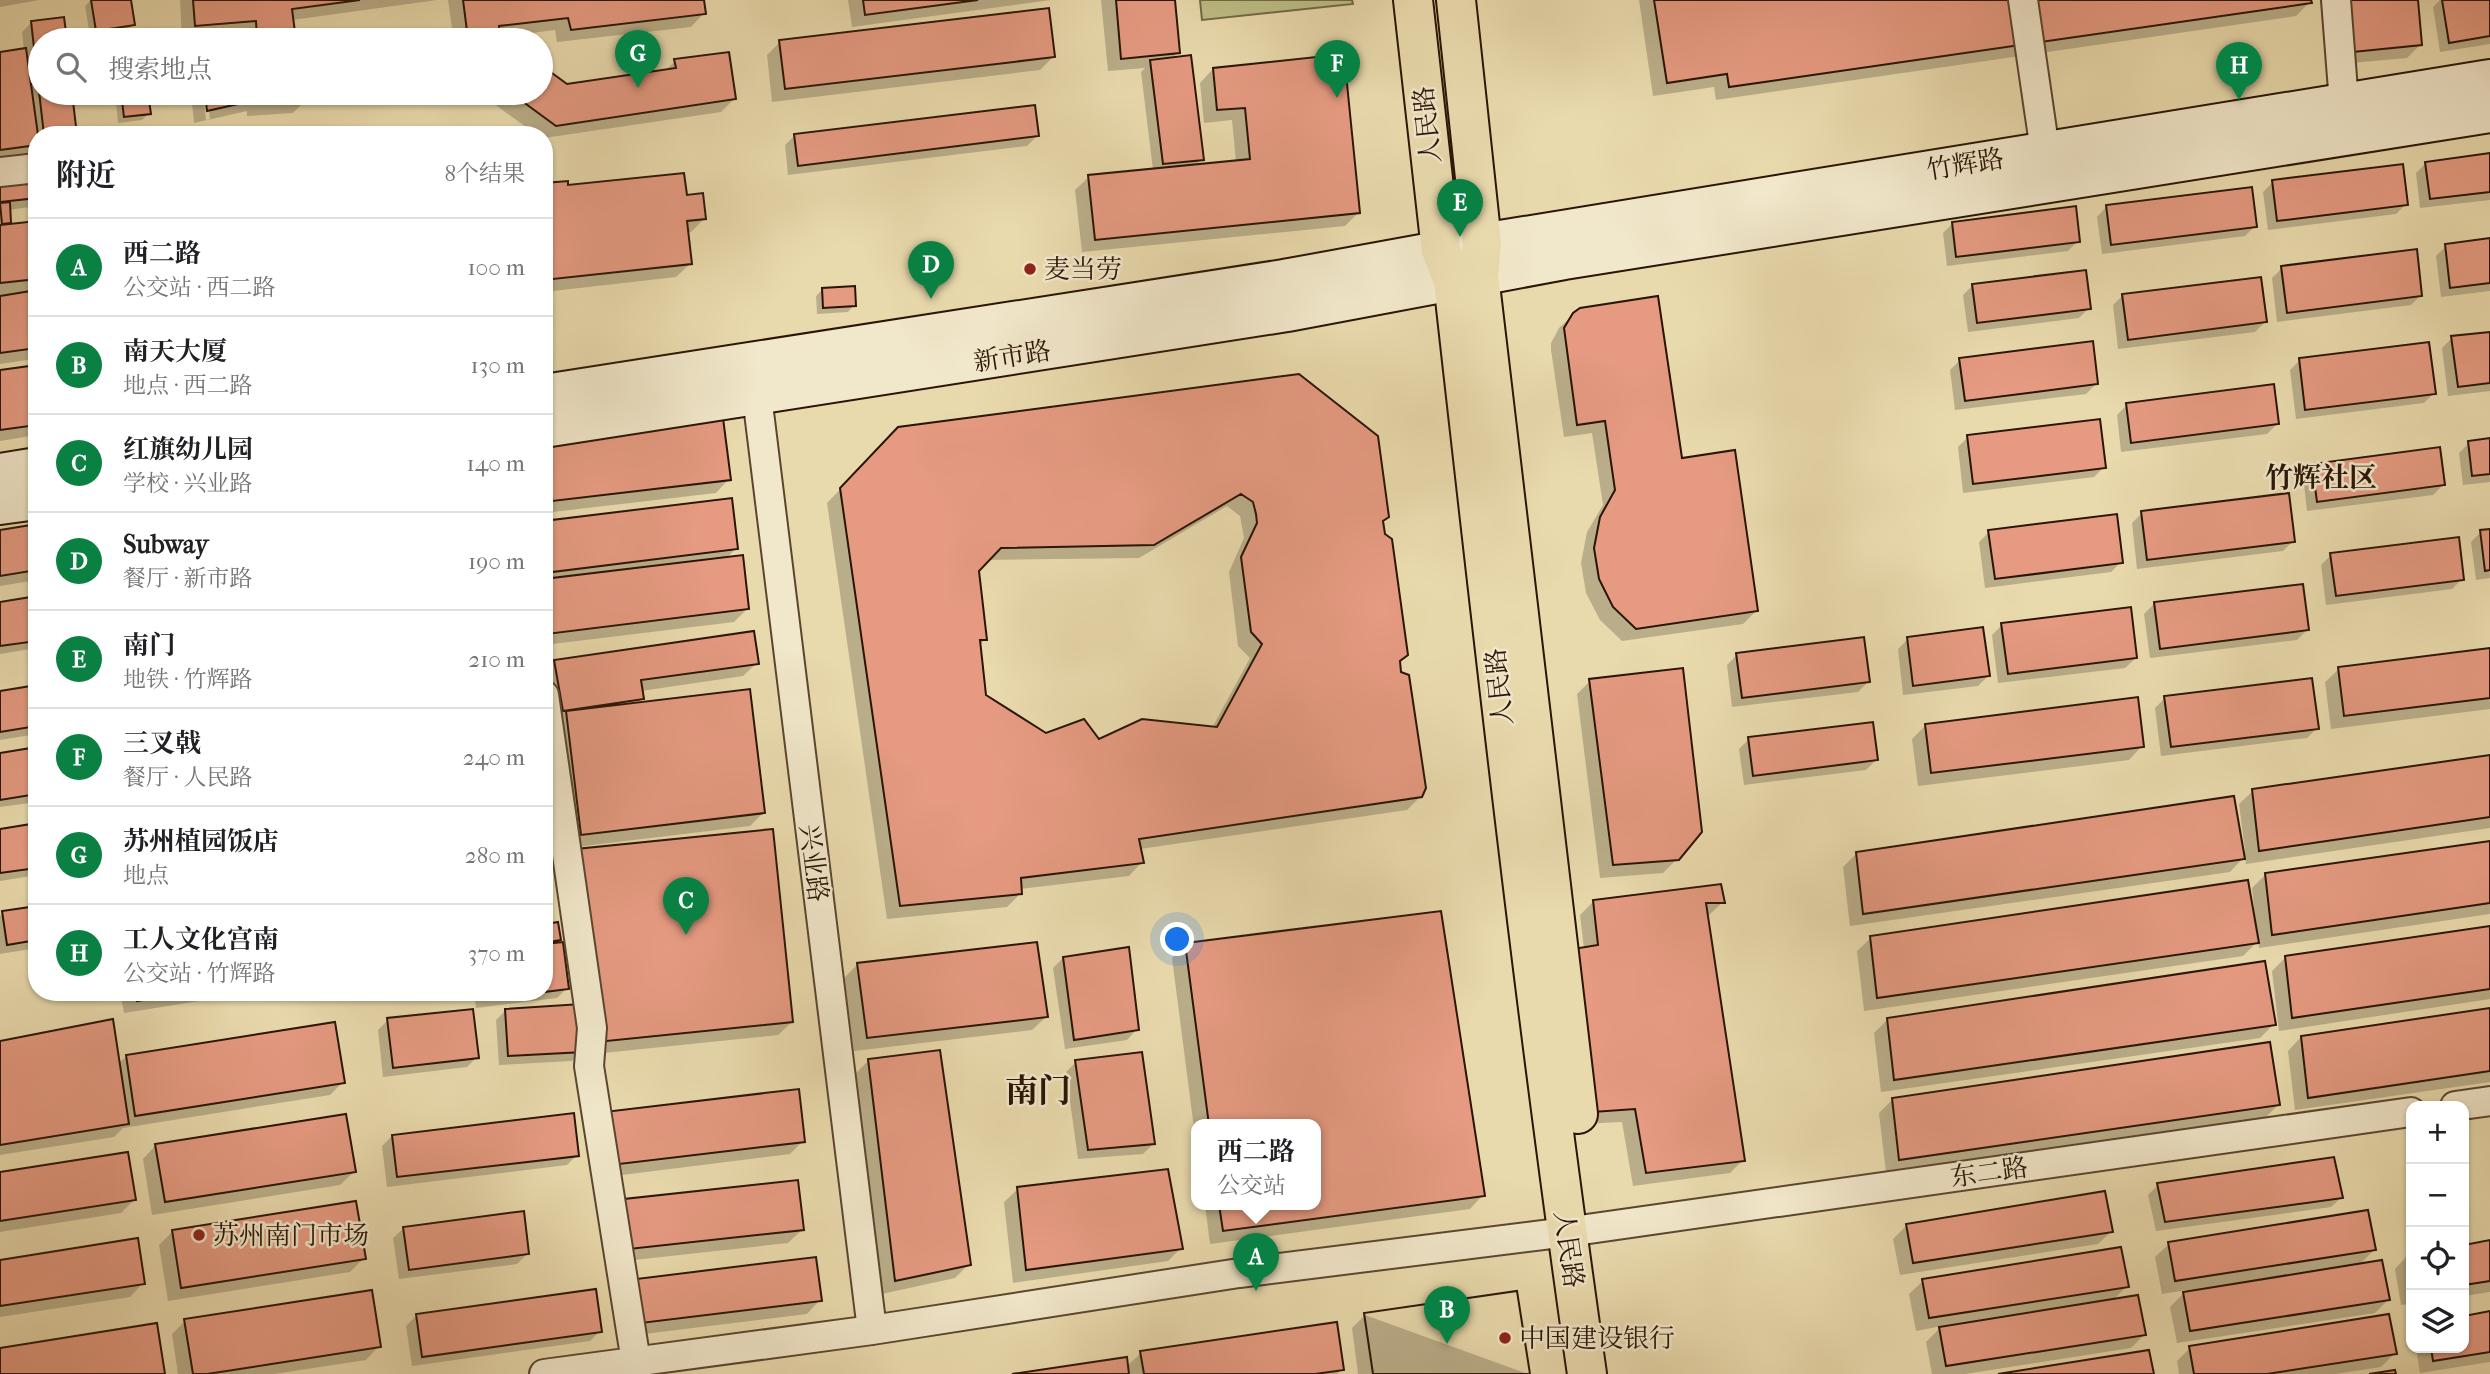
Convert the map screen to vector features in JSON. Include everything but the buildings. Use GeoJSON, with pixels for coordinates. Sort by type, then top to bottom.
{"type":"FeatureCollection","features":[{"type":"Feature","properties":{"kind":"main road","name":"人民路"},"geometry":{"type":"LineString","coordinates":[[1413,0],[1463,263]]}},
{"type":"Feature","properties":{"kind":"main road","name":"人民路"},"geometry":{"type":"LineString","coordinates":[[1456,0],[1463,263],[1511,792],[1579,1230],[1613,1374]]}},
{"type":"Feature","properties":{"kind":"main road","name":"竹辉路"},"geometry":{"type":"LineString","coordinates":[[1463,263],[2045,151],[2490,79]]}},
{"type":"Feature","properties":{"kind":"main road","name":"竹辉路"},"geometry":{"type":"LineString","coordinates":[[1463,263],[1577,258],[2490,113]]}},
{"type":"Feature","properties":{"kind":"main road","name":"新市路"},"geometry":{"type":"LineString","coordinates":[[553,393],[1284,279],[1463,263]]}},
{"type":"Feature","properties":{"kind":"main road","name":"新市路"},"geometry":{"type":"LineString","coordinates":[[553,427],[1287,312],[1463,263]]}},
{"type":"Feature","properties":{"kind":"main road"},"geometry":{"type":"LineString","coordinates":[[0,473],[28,468]]}},
{"type":"Feature","properties":{"kind":"main road"},"geometry":{"type":"LineString","coordinates":[[0,505],[28,501]]}},
{"type":"Feature","properties":{"kind":"main road","name":"人民路"},"geometry":{"type":"LineString","coordinates":[[1579,1230],[1587,1374]]}},
{"type":"Feature","properties":{"kind":"street"},"geometry":{"type":"LineString","coordinates":[[2023,0],[2045,151]]}},
{"type":"Feature","properties":{"kind":"street"},"geometry":{"type":"LineString","coordinates":[[2336,0],[2344,103]]}},
{"type":"Feature","properties":{"kind":"street"},"geometry":{"type":"LineString","coordinates":[[0,173],[28,169]]}},
{"type":"Feature","properties":{"kind":"street","name":"兴业路"},"geometry":{"type":"LineString","coordinates":[[757,396],[872,1330]]}},
{"type":"Feature","properties":{"kind":"street"},"geometry":{"type":"LineString","coordinates":[[553,757],[592,1028],[589,1066],[636,1362]]}},
{"type":"Feature","properties":{"kind":"street"},"geometry":{"type":"LineString","coordinates":[[2469,1104],[2490,1101]]}},
{"type":"Feature","properties":{"kind":"street","name":"东二路"},"geometry":{"type":"LineString","coordinates":[[544,1374],[872,1330],[1239,1273],[1579,1230],[2406,1113]]}},
{"type":"Feature","properties":{"kind":"green space"},"geometry":{"type":"Polygon","coordinates":[[[1200,0],[1352,0],[1353,4],[1202,20],[1200,0]]]}},
{"type":"Feature","properties":{"kind":"place","name":"苏州植园饭店"},"geometry":{"type":"Point","coordinates":[638,88]}},
{"type":"Feature","properties":{"kind":"place","name":"三叉戟"},"geometry":{"type":"Point","coordinates":[1337,98]}},
{"type":"Feature","properties":{"kind":"place","name":"工人文化宫南"},"geometry":{"type":"Point","coordinates":[2239,100]}},
{"type":"Feature","properties":{"kind":"place","name":"南门"},"geometry":{"type":"Point","coordinates":[1460,237]}},
{"type":"Feature","properties":{"kind":"place","name":"麦当劳"},"geometry":{"type":"Point","coordinates":[1030,269]}},
{"type":"Feature","properties":{"kind":"place","name":"Subway"},"geometry":{"type":"Point","coordinates":[931,299]}},
{"type":"Feature","properties":{"kind":"place","name":"红旗幼儿园"},"geometry":{"type":"Point","coordinates":[686,935]}},
{"type":"Feature","properties":{"kind":"place","name":"苏州南门市场"},"geometry":{"type":"Point","coordinates":[199,1235]}},
{"type":"Feature","properties":{"kind":"place","name":"西二路"},"geometry":{"type":"Point","coordinates":[1256,1291]}},
{"type":"Feature","properties":{"kind":"place","name":"中国建设银行"},"geometry":{"type":"Point","coordinates":[1505,1338]}},
{"type":"Feature","properties":{"kind":"place","name":"南天大厦"},"geometry":{"type":"Point","coordinates":[1447,1344]}},
{"type":"Feature","properties":{"kind":"district","name":"竹辉社区"},"geometry":{"type":"Point","coordinates":[2321,477]}},
{"type":"Feature","properties":{"kind":"district","name":"南门"},"geometry":{"type":"Point","coordinates":[1038,1090]}}]}
